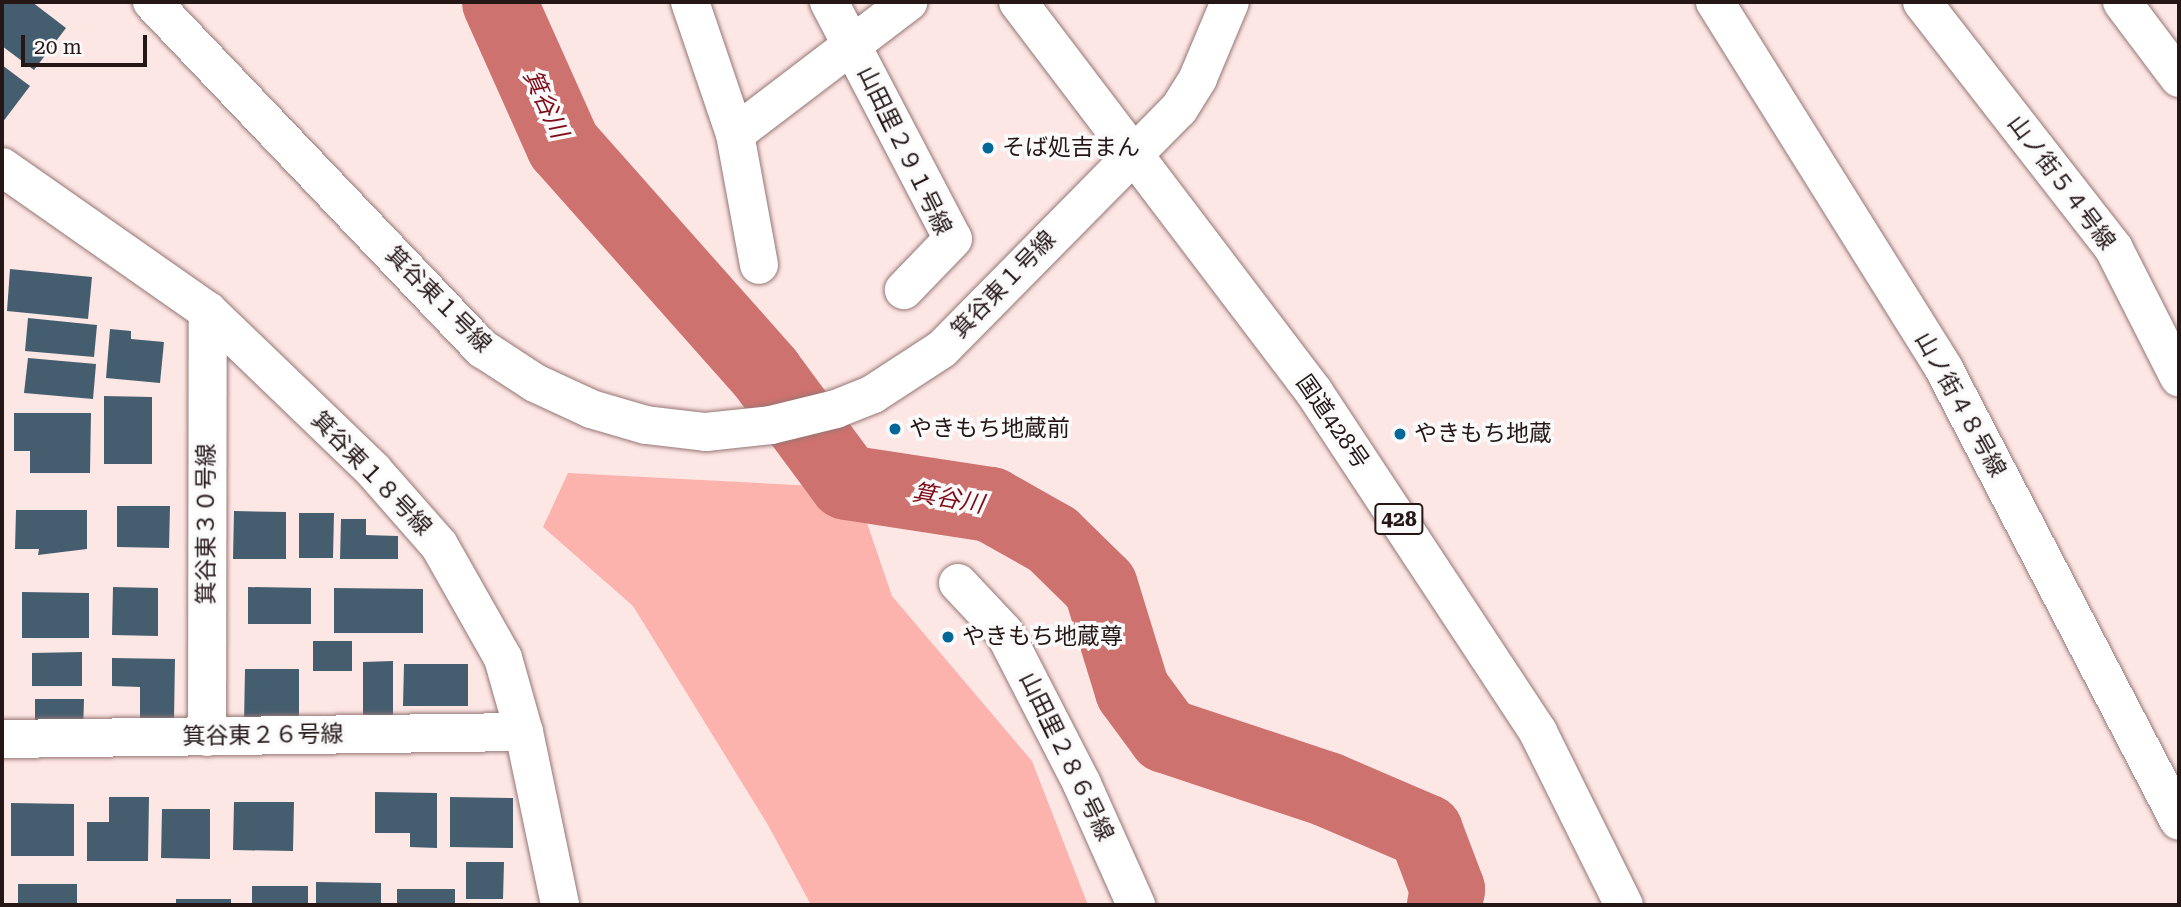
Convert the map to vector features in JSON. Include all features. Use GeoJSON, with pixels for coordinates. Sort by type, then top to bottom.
{"type":"FeatureCollection","features":[{"type":"Feature","properties":{"kind":"main road","name":"箕谷東１号線"},"geometry":{"type":"LineString","coordinates":[[152,2],[483,349],[535,383],[591,409],[646,425],[706,432],[771,425],[836,409],[873,394],[942,349],[1134,158],[1179,109],[1198,78],[1230,2]]}},
{"type":"Feature","properties":{"kind":"main road"},"geometry":{"type":"LineString","coordinates":[[691,2],[735,134],[759,265]]}},
{"type":"Feature","properties":{"kind":"main road","name":"山田里２９１号線"},"geometry":{"type":"LineString","coordinates":[[829,2],[953,239],[904,290]]}},
{"type":"Feature","properties":{"kind":"main road"},"geometry":{"type":"LineString","coordinates":[[735,134],[908,2]]}},
{"type":"Feature","properties":{"kind":"main road","name":"国道428号"},"geometry":{"type":"LineString","coordinates":[[1018,2],[1314,392],[1538,732],[1624,905]]}},
{"type":"Feature","properties":{"kind":"main road","name":"山ノ街４８号線"},"geometry":{"type":"LineString","coordinates":[[1715,2],[1944,369],[2179,821]]}},
{"type":"Feature","properties":{"kind":"main road","name":"山ノ街５４号線"},"geometry":{"type":"LineString","coordinates":[[1922,2],[2114,249],[2179,377]]}},
{"type":"Feature","properties":{"kind":"main road"},"geometry":{"type":"LineString","coordinates":[[2122,2],[2179,78]]}},
{"type":"Feature","properties":{"kind":"main road","name":"箕谷東１８号線"},"geometry":{"type":"LineString","coordinates":[[2,167],[208,311],[373,470],[439,545],[503,657],[524,732],[560,905]]}},
{"type":"Feature","properties":{"kind":"main road","name":"箕谷東３０号線"},"geometry":{"type":"LineString","coordinates":[[206,737],[208,311]]}},
{"type":"Feature","properties":{"kind":"main road","name":"山田里２８６号線"},"geometry":{"type":"LineString","coordinates":[[958,583],[1004,632],[1082,784],[1136,905]]}},
{"type":"Feature","properties":{"kind":"main road","name":"箕谷東２６号線"},"geometry":{"type":"LineString","coordinates":[[2,739],[524,732]]}},
{"type":"Feature","properties":{"kind":"shaded area"},"geometry":{"type":"Polygon","coordinates":[[[568,473],[855,488],[892,596],[1032,761],[1088,905],[811,905],[768,825],[633,606],[543,527],[568,473]]]}},
{"type":"Feature","properties":{"kind":"building"},"geometry":{"type":"Polygon","coordinates":[[[2,2],[32,2],[66,28],[34,70],[2,46],[2,2]]]}},
{"type":"Feature","properties":{"kind":"building"},"geometry":{"type":"Polygon","coordinates":[[[2,65],[30,86],[2,123],[2,65]]]}},
{"type":"Feature","properties":{"kind":"building"},"geometry":{"type":"Polygon","coordinates":[[[10,269],[92,277],[88,319],[7,311],[10,269]]]}},
{"type":"Feature","properties":{"kind":"building"},"geometry":{"type":"Polygon","coordinates":[[[28,318],[97,325],[94,357],[25,351],[28,318]]]}},
{"type":"Feature","properties":{"kind":"building"},"geometry":{"type":"Polygon","coordinates":[[[110,329],[131,331],[131,339],[164,342],[160,383],[106,378],[110,329]]]}},
{"type":"Feature","properties":{"kind":"building"},"geometry":{"type":"Polygon","coordinates":[[[28,358],[96,364],[93,399],[24,393],[28,358]]]}},
{"type":"Feature","properties":{"kind":"building"},"geometry":{"type":"Polygon","coordinates":[[[104,396],[152,397],[152,464],[104,464],[104,396]]]}},
{"type":"Feature","properties":{"kind":"building"},"geometry":{"type":"Polygon","coordinates":[[[14,413],[91,413],[90,473],[30,473],[30,451],[14,451],[14,413]]]}},
{"type":"Feature","properties":{"kind":"building"},"geometry":{"type":"Polygon","coordinates":[[[117,506],[170,506],[169,548],[117,547],[117,506]]]}},
{"type":"Feature","properties":{"kind":"building"},"geometry":{"type":"Polygon","coordinates":[[[16,510],[87,510],[87,549],[38,555],[39,549],[15,549],[16,510]]]}},
{"type":"Feature","properties":{"kind":"building"},"geometry":{"type":"Polygon","coordinates":[[[234,511],[286,512],[286,559],[233,559],[234,511]]]}},
{"type":"Feature","properties":{"kind":"building"},"geometry":{"type":"Polygon","coordinates":[[[299,513],[334,513],[333,558],[299,558],[299,513]]]}},
{"type":"Feature","properties":{"kind":"building"},"geometry":{"type":"Polygon","coordinates":[[[341,519],[366,519],[366,535],[398,536],[398,559],[340,559],[341,519]]]}},
{"type":"Feature","properties":{"kind":"building"},"geometry":{"type":"Polygon","coordinates":[[[113,587],[158,588],[158,636],[112,635],[113,587]]]}},
{"type":"Feature","properties":{"kind":"building"},"geometry":{"type":"Polygon","coordinates":[[[248,587],[311,588],[311,624],[248,624],[248,587]]]}},
{"type":"Feature","properties":{"kind":"building"},"geometry":{"type":"Polygon","coordinates":[[[334,588],[423,589],[423,633],[334,633],[334,588]]]}},
{"type":"Feature","properties":{"kind":"building"},"geometry":{"type":"Polygon","coordinates":[[[22,592],[89,593],[89,638],[22,638],[22,592]]]}},
{"type":"Feature","properties":{"kind":"building"},"geometry":{"type":"Polygon","coordinates":[[[313,641],[352,641],[352,671],[313,671],[313,641]]]}},
{"type":"Feature","properties":{"kind":"building"},"geometry":{"type":"Polygon","coordinates":[[[82,652],[82,686],[32,686],[32,653],[82,652]]]}},
{"type":"Feature","properties":{"kind":"building"},"geometry":{"type":"Polygon","coordinates":[[[112,658],[175,659],[174,720],[140,720],[140,687],[112,686],[112,658]]]}},
{"type":"Feature","properties":{"kind":"building"},"geometry":{"type":"Polygon","coordinates":[[[393,661],[393,715],[363,715],[363,662],[393,661]]]}},
{"type":"Feature","properties":{"kind":"building"},"geometry":{"type":"Polygon","coordinates":[[[404,664],[468,664],[468,706],[403,706],[404,664]]]}},
{"type":"Feature","properties":{"kind":"building"},"geometry":{"type":"Polygon","coordinates":[[[245,669],[299,669],[299,724],[244,723],[245,669]]]}},
{"type":"Feature","properties":{"kind":"building"},"geometry":{"type":"Polygon","coordinates":[[[35,699],[84,699],[83,731],[35,731],[35,699]]]}},
{"type":"Feature","properties":{"kind":"building"},"geometry":{"type":"Polygon","coordinates":[[[375,792],[437,793],[437,848],[410,847],[410,833],[375,833],[375,792]]]}},
{"type":"Feature","properties":{"kind":"building"},"geometry":{"type":"Polygon","coordinates":[[[109,797],[149,797],[148,861],[87,861],[87,822],[109,822],[109,797]]]}},
{"type":"Feature","properties":{"kind":"building"},"geometry":{"type":"Polygon","coordinates":[[[450,797],[513,798],[513,848],[450,847],[450,797]]]}},
{"type":"Feature","properties":{"kind":"building"},"geometry":{"type":"Polygon","coordinates":[[[234,802],[294,802],[293,851],[233,850],[234,802]]]}},
{"type":"Feature","properties":{"kind":"building"},"geometry":{"type":"Polygon","coordinates":[[[11,803],[74,804],[74,856],[11,856],[11,803]]]}},
{"type":"Feature","properties":{"kind":"building"},"geometry":{"type":"Polygon","coordinates":[[[162,809],[210,809],[210,859],[161,858],[162,809]]]}},
{"type":"Feature","properties":{"kind":"building"},"geometry":{"type":"Polygon","coordinates":[[[466,862],[504,862],[503,899],[466,899],[466,862]]]}},
{"type":"Feature","properties":{"kind":"building"},"geometry":{"type":"Polygon","coordinates":[[[316,882],[381,883],[381,905],[316,905],[316,882]]]}},
{"type":"Feature","properties":{"kind":"building"},"geometry":{"type":"Polygon","coordinates":[[[18,884],[77,884],[77,905],[18,905],[18,884]]]}},
{"type":"Feature","properties":{"kind":"building"},"geometry":{"type":"Polygon","coordinates":[[[252,886],[308,886],[308,905],[252,905],[252,886]]]}},
{"type":"Feature","properties":{"kind":"building"},"geometry":{"type":"Polygon","coordinates":[[[397,889],[455,889],[455,905],[397,905],[397,889]]]}},
{"type":"Feature","properties":{"kind":"building"},"geometry":{"type":"Polygon","coordinates":[[[176,899],[231,899],[231,905],[176,905],[176,899]]]}},
{"type":"Feature","properties":{"kind":"waterway","name":"箕谷川"},"geometry":{"type":"LineString","coordinates":[[499,2],[563,145],[766,374],[846,482],[990,504],[1052,539],[1100,586],[1132,690],[1165,735],[1327,789],[1425,831],[1447,889],[1444,905]]}},
{"type":"Feature","properties":{"kind":"place","name":"そば処吉まん"},"geometry":{"type":"Point","coordinates":[988,148]}},
{"type":"Feature","properties":{"kind":"place","name":"やきもち地蔵前"},"geometry":{"type":"Point","coordinates":[895,429]}},
{"type":"Feature","properties":{"kind":"place","name":"やきもち地蔵"},"geometry":{"type":"Point","coordinates":[1400,434]}},
{"type":"Feature","properties":{"kind":"place","name":"やきもち地蔵尊"},"geometry":{"type":"Point","coordinates":[948,637]}}]}
